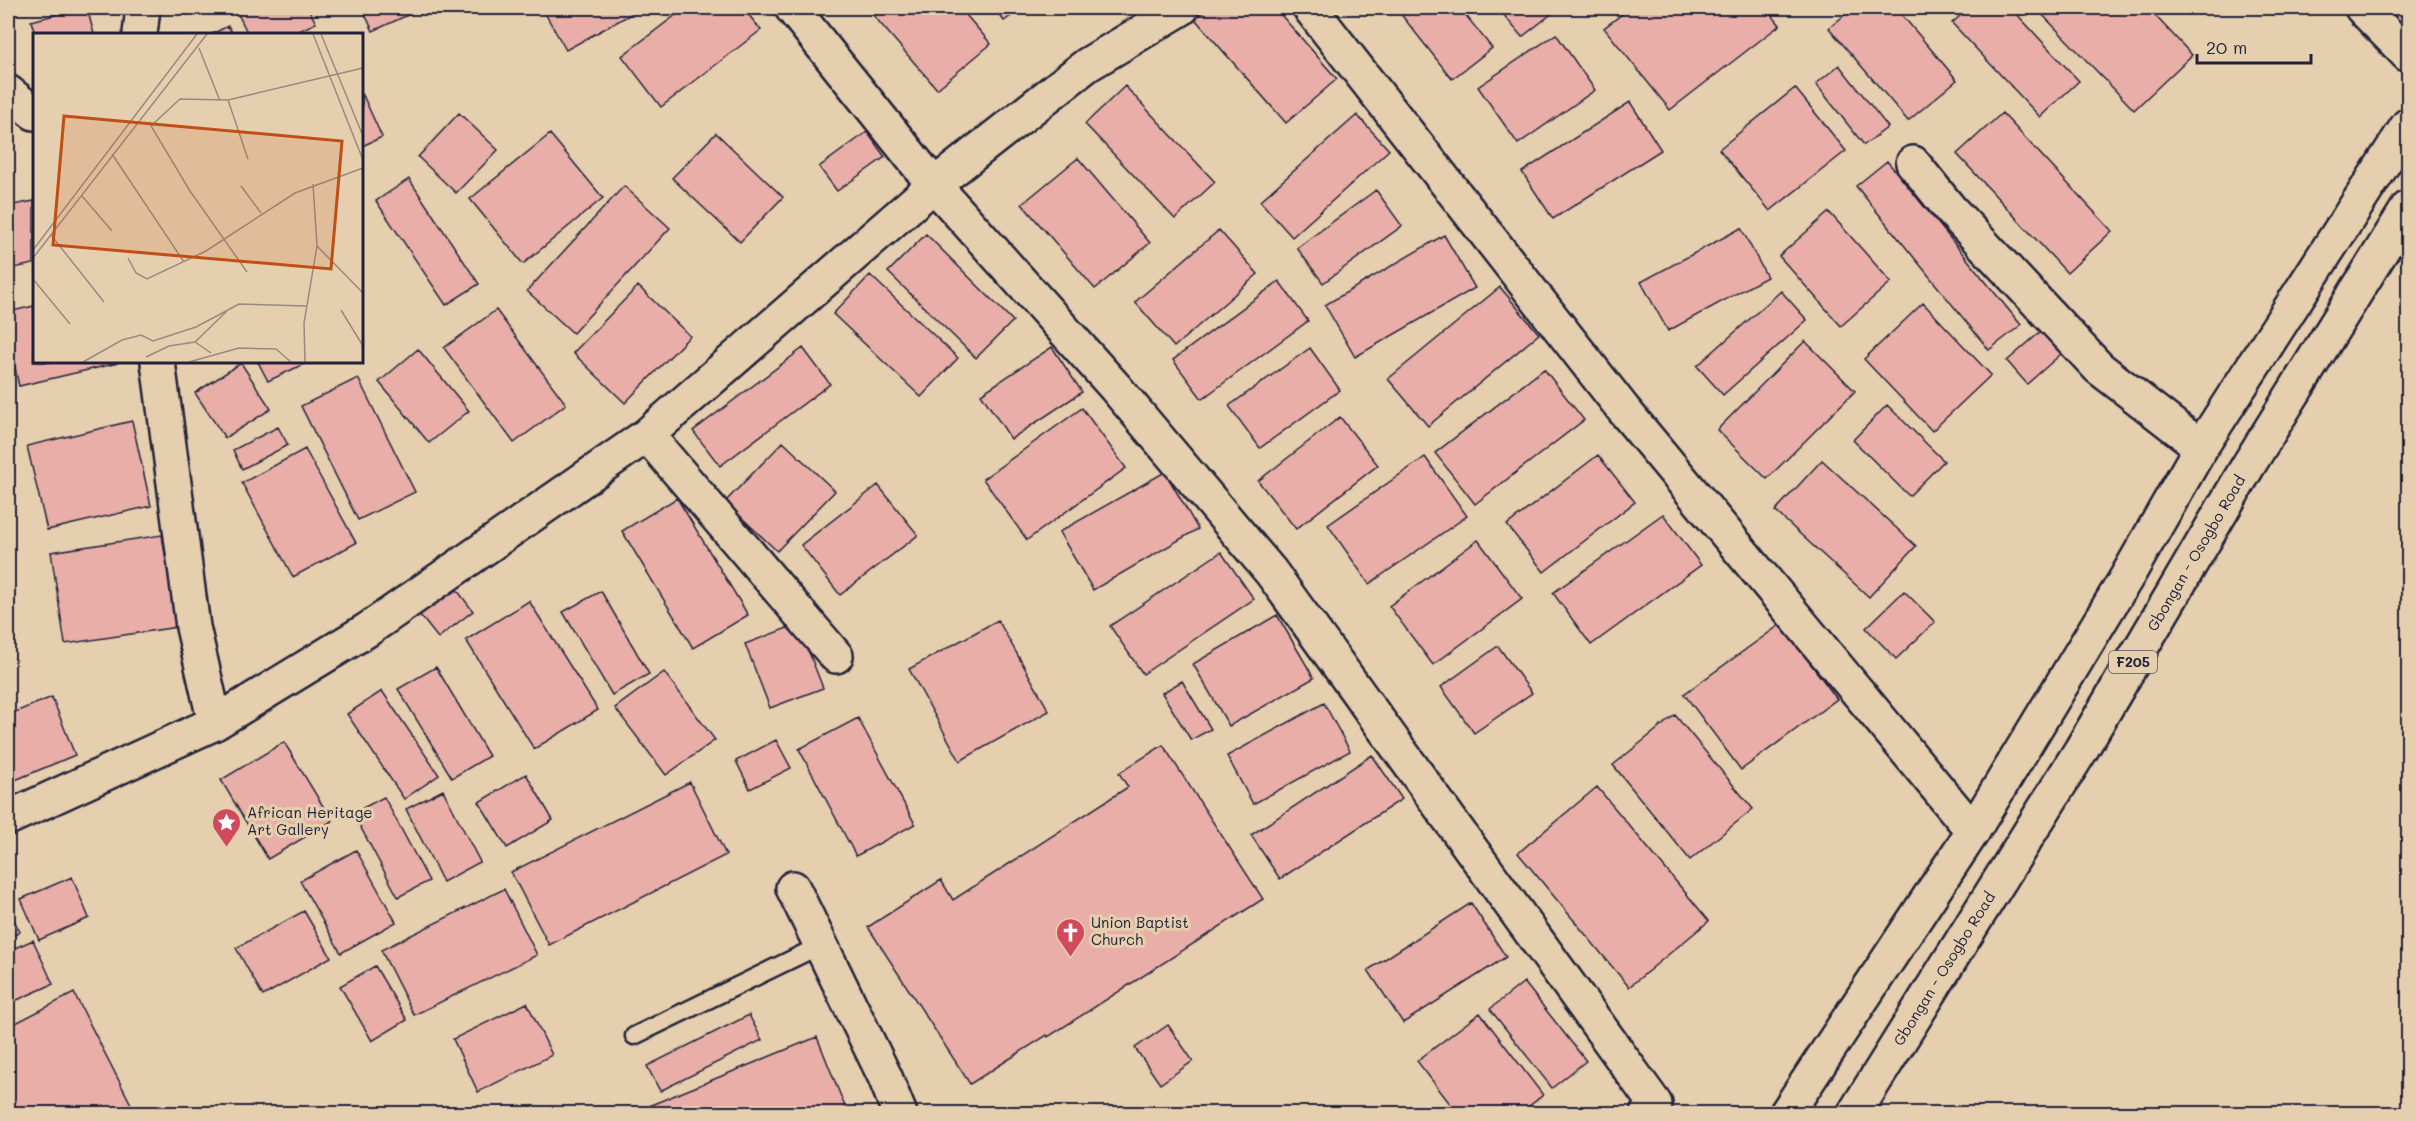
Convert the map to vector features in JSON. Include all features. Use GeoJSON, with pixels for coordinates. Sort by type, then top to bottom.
{"type":"FeatureCollection","features":[{"type":"Feature","properties":{"kind":"street"},"geometry":{"type":"LineString","coordinates":[[140,33],[143,8]]}},
{"type":"Feature","properties":{"kind":"street"},"geometry":{"type":"LineString","coordinates":[[792,8],[934,185],[1115,387],[1271,572],[1651,1108]]}},
{"type":"Feature","properties":{"kind":"street"},"geometry":{"type":"LineString","coordinates":[[8,818],[215,723],[367,630],[647,435],[934,185],[1087,65],[1182,8]]}},
{"type":"Feature","properties":{"kind":"street"},"geometry":{"type":"LineString","coordinates":[[1310,8],[1623,409],[1974,831]]}},
{"type":"Feature","properties":{"kind":"street"},"geometry":{"type":"LineString","coordinates":[[2362,8],[2409,56]]}},
{"type":"Feature","properties":{"kind":"street"},"geometry":{"type":"LineString","coordinates":[[8,92],[33,112]]}},
{"type":"Feature","properties":{"kind":"street"},"geometry":{"type":"LineString","coordinates":[[1786,1113],[1974,831],[2128,575],[2201,447],[2409,125]]}},
{"type":"Feature","properties":{"kind":"street"},"geometry":{"type":"LineString","coordinates":[[1912,163],[1950,209],[2099,368],[2201,447]]}},
{"type":"Feature","properties":{"kind":"street","name":"Gbongan - Osogbo Road"},"geometry":{"type":"LineString","coordinates":[[1854,1113],[2081,750],[2248,466],[2409,208]]}},
{"type":"Feature","properties":{"kind":"street"},"geometry":{"type":"LineString","coordinates":[[158,363],[193,627],[215,723]]}},
{"type":"Feature","properties":{"kind":"street"},"geometry":{"type":"LineString","coordinates":[[647,435],[836,656]]}},
{"type":"Feature","properties":{"kind":"street"},"geometry":{"type":"LineString","coordinates":[[793,888],[885,1077],[900,1113]]}},
{"type":"Feature","properties":{"kind":"lane"},"geometry":{"type":"LineString","coordinates":[[634,1036],[821,945]]}},
{"type":"Feature","properties":{"kind":"building"},"geometry":{"type":"Polygon","coordinates":[[[87,8],[94,33],[35,33],[31,21],[87,8]]]}},
{"type":"Feature","properties":{"kind":"building"},"geometry":{"type":"Polygon","coordinates":[[[235,8],[308,8],[316,23],[294,33],[248,33],[235,8]]]}},
{"type":"Feature","properties":{"kind":"building"},"geometry":{"type":"Polygon","coordinates":[[[362,8],[423,8],[373,31],[362,8]]]}},
{"type":"Feature","properties":{"kind":"building"},"geometry":{"type":"Polygon","coordinates":[[[542,8],[642,8],[566,50],[542,8]]]}},
{"type":"Feature","properties":{"kind":"building"},"geometry":{"type":"Polygon","coordinates":[[[685,8],[743,8],[761,30],[661,107],[622,56],[685,8]]]}},
{"type":"Feature","properties":{"kind":"building"},"geometry":{"type":"Polygon","coordinates":[[[867,8],[960,8],[991,44],[937,89],[867,8]]]}},
{"type":"Feature","properties":{"kind":"building"},"geometry":{"type":"Polygon","coordinates":[[[994,8],[1022,8],[1004,21],[994,8]]]}},
{"type":"Feature","properties":{"kind":"building"},"geometry":{"type":"Polygon","coordinates":[[[1208,8],[1275,8],[1337,79],[1286,123],[1195,19],[1208,8]]]}},
{"type":"Feature","properties":{"kind":"building"},"geometry":{"type":"Polygon","coordinates":[[[1396,8],[1460,8],[1492,48],[1452,79],[1396,8]]]}},
{"type":"Feature","properties":{"kind":"building"},"geometry":{"type":"Polygon","coordinates":[[[1498,8],[1559,8],[1522,37],[1498,8]]]}},
{"type":"Feature","properties":{"kind":"building"},"geometry":{"type":"Polygon","coordinates":[[[1630,8],[1766,8],[1780,25],[1670,110],[1604,28],[1630,8]]]}},
{"type":"Feature","properties":{"kind":"building"},"geometry":{"type":"Polygon","coordinates":[[[1853,8],[1896,8],[1957,80],[1908,121],[1829,28],[1853,8]]]}},
{"type":"Feature","properties":{"kind":"building"},"geometry":{"type":"Polygon","coordinates":[[[1969,8],[2011,8],[2079,81],[2040,117],[1952,23],[1969,8]]]}},
{"type":"Feature","properties":{"kind":"building"},"geometry":{"type":"Polygon","coordinates":[[[2036,8],[2148,8],[2192,55],[2134,110],[2036,8]]]}},
{"type":"Feature","properties":{"kind":"building"},"geometry":{"type":"Polygon","coordinates":[[[228,26],[232,33],[214,33],[228,26]]]}},
{"type":"Feature","properties":{"kind":"building"},"geometry":{"type":"Polygon","coordinates":[[[1556,34],[1595,90],[1518,144],[1478,87],[1556,34]]]}},
{"type":"Feature","properties":{"kind":"building"},"geometry":{"type":"Polygon","coordinates":[[[1839,65],[1888,127],[1864,145],[1816,84],[1839,65]]]}},
{"type":"Feature","properties":{"kind":"building"},"geometry":{"type":"Polygon","coordinates":[[[1125,86],[1215,182],[1175,219],[1085,124],[1125,86]]]}},
{"type":"Feature","properties":{"kind":"building"},"geometry":{"type":"Polygon","coordinates":[[[1795,88],[1846,151],[1770,211],[1719,149],[1795,88]]]}},
{"type":"Feature","properties":{"kind":"building"},"geometry":{"type":"Polygon","coordinates":[[[363,95],[382,137],[363,146],[363,95]]]}},
{"type":"Feature","properties":{"kind":"building"},"geometry":{"type":"Polygon","coordinates":[[[1630,102],[1661,150],[1553,219],[1522,172],[1630,102]]]}},
{"type":"Feature","properties":{"kind":"building"},"geometry":{"type":"Polygon","coordinates":[[[459,113],[498,150],[456,193],[418,157],[459,113]]]}},
{"type":"Feature","properties":{"kind":"building"},"geometry":{"type":"Polygon","coordinates":[[[2002,113],[2112,231],[2067,273],[1957,154],[2002,113]]]}},
{"type":"Feature","properties":{"kind":"building"},"geometry":{"type":"Polygon","coordinates":[[[1357,115],[1389,150],[1292,237],[1260,201],[1357,115]]]}},
{"type":"Feature","properties":{"kind":"building"},"geometry":{"type":"Polygon","coordinates":[[[867,132],[885,157],[837,191],[819,167],[867,132]]]}},
{"type":"Feature","properties":{"kind":"building"},"geometry":{"type":"Polygon","coordinates":[[[716,133],[783,197],[740,242],[672,178],[716,133]]]}},
{"type":"Feature","properties":{"kind":"building"},"geometry":{"type":"Polygon","coordinates":[[[550,134],[603,198],[523,264],[470,199],[550,134]]]}},
{"type":"Feature","properties":{"kind":"building"},"geometry":{"type":"Polygon","coordinates":[[[1078,158],[1150,243],[1095,289],[1022,204],[1078,158]]]}},
{"type":"Feature","properties":{"kind":"building"},"geometry":{"type":"Polygon","coordinates":[[[1887,161],[2021,325],[1989,350],[1856,186],[1887,161]]]}},
{"type":"Feature","properties":{"kind":"building"},"geometry":{"type":"Polygon","coordinates":[[[409,179],[479,284],[446,305],[376,201],[409,179]]]}},
{"type":"Feature","properties":{"kind":"building"},"geometry":{"type":"Polygon","coordinates":[[[624,186],[670,228],[573,333],[527,291],[624,186]]]}},
{"type":"Feature","properties":{"kind":"building"},"geometry":{"type":"Polygon","coordinates":[[[1376,190],[1402,226],[1323,283],[1297,248],[1376,190]]]}},
{"type":"Feature","properties":{"kind":"building"},"geometry":{"type":"Polygon","coordinates":[[[33,201],[33,264],[8,269],[8,206],[33,201]]]}},
{"type":"Feature","properties":{"kind":"building"},"geometry":{"type":"Polygon","coordinates":[[[1829,212],[1891,282],[1841,326],[1779,256],[1829,212]]]}},
{"type":"Feature","properties":{"kind":"building"},"geometry":{"type":"Polygon","coordinates":[[[1741,228],[1767,277],[1668,331],[1641,282],[1741,228]]]}},
{"type":"Feature","properties":{"kind":"building"},"geometry":{"type":"Polygon","coordinates":[[[1219,230],[1258,274],[1174,347],[1135,302],[1219,230]]]}},
{"type":"Feature","properties":{"kind":"building"},"geometry":{"type":"Polygon","coordinates":[[[926,234],[1013,321],[976,358],[888,272],[926,234]]]}},
{"type":"Feature","properties":{"kind":"building"},"geometry":{"type":"Polygon","coordinates":[[[1444,235],[1475,288],[1355,357],[1325,305],[1444,235]]]}},
{"type":"Feature","properties":{"kind":"building"},"geometry":{"type":"Polygon","coordinates":[[[870,275],[958,358],[921,397],[833,314],[870,275]]]}},
{"type":"Feature","properties":{"kind":"building"},"geometry":{"type":"Polygon","coordinates":[[[1279,281],[1308,321],[1202,399],[1173,360],[1279,281]]]}},
{"type":"Feature","properties":{"kind":"building"},"geometry":{"type":"Polygon","coordinates":[[[638,286],[690,336],[625,403],[573,353],[638,286]]]}},
{"type":"Feature","properties":{"kind":"building"},"geometry":{"type":"Polygon","coordinates":[[[1500,287],[1539,334],[1428,426],[1388,379],[1500,287]]]}},
{"type":"Feature","properties":{"kind":"building"},"geometry":{"type":"Polygon","coordinates":[[[1781,291],[1807,320],[1723,395],[1697,366],[1781,291]]]}},
{"type":"Feature","properties":{"kind":"building"},"geometry":{"type":"Polygon","coordinates":[[[1923,303],[1991,375],[1932,431],[1864,359],[1923,303]]]}},
{"type":"Feature","properties":{"kind":"building"},"geometry":{"type":"Polygon","coordinates":[[[33,306],[33,363],[118,363],[19,386],[8,336],[8,312],[33,306]]]}},
{"type":"Feature","properties":{"kind":"building"},"geometry":{"type":"Polygon","coordinates":[[[496,310],[566,404],[514,443],[444,348],[496,310]]]}},
{"type":"Feature","properties":{"kind":"building"},"geometry":{"type":"Polygon","coordinates":[[[2048,325],[2069,347],[2027,384],[2007,361],[2048,325]]]}},
{"type":"Feature","properties":{"kind":"building"},"geometry":{"type":"Polygon","coordinates":[[[1805,341],[1855,391],[1767,479],[1717,430],[1805,341]]]}},
{"type":"Feature","properties":{"kind":"building"},"geometry":{"type":"Polygon","coordinates":[[[1052,347],[1082,392],[1011,439],[981,394],[1052,347]]]}},
{"type":"Feature","properties":{"kind":"building"},"geometry":{"type":"Polygon","coordinates":[[[803,348],[830,384],[720,466],[693,431],[803,348]]]}},
{"type":"Feature","properties":{"kind":"building"},"geometry":{"type":"Polygon","coordinates":[[[1310,348],[1340,390],[1260,448],[1229,406],[1310,348]]]}},
{"type":"Feature","properties":{"kind":"building"},"geometry":{"type":"Polygon","coordinates":[[[418,349],[469,411],[429,443],[379,382],[418,349]]]}},
{"type":"Feature","properties":{"kind":"building"},"geometry":{"type":"Polygon","coordinates":[[[241,363],[271,409],[225,438],[195,393],[241,363]]]}},
{"type":"Feature","properties":{"kind":"building"},"geometry":{"type":"Polygon","coordinates":[[[259,363],[306,363],[268,381],[259,363]]]}},
{"type":"Feature","properties":{"kind":"building"},"geometry":{"type":"Polygon","coordinates":[[[1544,369],[1584,420],[1475,504],[1435,453],[1544,369]]]}},
{"type":"Feature","properties":{"kind":"building"},"geometry":{"type":"Polygon","coordinates":[[[358,378],[415,492],[358,520],[301,406],[358,378]]]}},
{"type":"Feature","properties":{"kind":"building"},"geometry":{"type":"Polygon","coordinates":[[[1887,405],[1944,461],[1909,496],[1853,440],[1887,405]]]}},
{"type":"Feature","properties":{"kind":"building"},"geometry":{"type":"Polygon","coordinates":[[[1082,408],[1126,468],[1027,540],[983,479],[1082,408]]]}},
{"type":"Feature","properties":{"kind":"building"},"geometry":{"type":"Polygon","coordinates":[[[1340,417],[1378,465],[1296,529],[1258,481],[1340,417]]]}},
{"type":"Feature","properties":{"kind":"building"},"geometry":{"type":"Polygon","coordinates":[[[132,421],[151,506],[47,530],[27,446],[132,421]]]}},
{"type":"Feature","properties":{"kind":"building"},"geometry":{"type":"Polygon","coordinates":[[[278,427],[288,445],[242,469],[233,450],[278,427]]]}},
{"type":"Feature","properties":{"kind":"building"},"geometry":{"type":"Polygon","coordinates":[[[783,442],[835,491],[777,551],[725,502],[783,442]]]}},
{"type":"Feature","properties":{"kind":"building"},"geometry":{"type":"Polygon","coordinates":[[[305,449],[356,543],[293,577],[242,483],[305,449]]]}},
{"type":"Feature","properties":{"kind":"building"},"geometry":{"type":"Polygon","coordinates":[[[1598,455],[1635,502],[1544,572],[1507,525],[1598,455]]]}},
{"type":"Feature","properties":{"kind":"building"},"geometry":{"type":"Polygon","coordinates":[[[1425,457],[1467,516],[1369,584],[1328,525],[1425,457]]]}},
{"type":"Feature","properties":{"kind":"building"},"geometry":{"type":"Polygon","coordinates":[[[1822,460],[1916,546],[1869,597],[1775,511],[1822,460]]]}},
{"type":"Feature","properties":{"kind":"building"},"geometry":{"type":"Polygon","coordinates":[[[1165,472],[1198,529],[1093,590],[1059,532],[1165,472]]]}},
{"type":"Feature","properties":{"kind":"building"},"geometry":{"type":"Polygon","coordinates":[[[878,485],[918,535],[840,595],[801,545],[878,485]]]}},
{"type":"Feature","properties":{"kind":"building"},"geometry":{"type":"Polygon","coordinates":[[[677,498],[748,615],[693,648],[622,531],[677,498]]]}},
{"type":"Feature","properties":{"kind":"building"},"geometry":{"type":"Polygon","coordinates":[[[1663,514],[1701,565],[1591,645],[1553,593],[1663,514]]]}},
{"type":"Feature","properties":{"kind":"building"},"geometry":{"type":"Polygon","coordinates":[[[162,535],[177,627],[65,644],[51,552],[162,535]]]}},
{"type":"Feature","properties":{"kind":"building"},"geometry":{"type":"Polygon","coordinates":[[[1478,540],[1522,599],[1433,665],[1389,606],[1478,540]]]}},
{"type":"Feature","properties":{"kind":"building"},"geometry":{"type":"Polygon","coordinates":[[[1221,552],[1254,599],[1143,674],[1110,626],[1221,552]]]}},
{"type":"Feature","properties":{"kind":"building"},"geometry":{"type":"Polygon","coordinates":[[[451,582],[473,611],[438,638],[416,610],[451,582]]]}},
{"type":"Feature","properties":{"kind":"building"},"geometry":{"type":"Polygon","coordinates":[[[601,591],[649,674],[612,695],[563,612],[601,591]]]}},
{"type":"Feature","properties":{"kind":"building"},"geometry":{"type":"Polygon","coordinates":[[[1904,591],[1935,622],[1896,659],[1866,628],[1904,591]]]}},
{"type":"Feature","properties":{"kind":"building"},"geometry":{"type":"Polygon","coordinates":[[[529,601],[598,710],[534,749],[466,640],[529,601]]]}},
{"type":"Feature","properties":{"kind":"building"},"geometry":{"type":"Polygon","coordinates":[[[1277,615],[1314,678],[1229,726],[1193,664],[1277,615]]]}},
{"type":"Feature","properties":{"kind":"building"},"geometry":{"type":"Polygon","coordinates":[[[998,620],[1049,711],[960,761],[909,669],[998,620]]]}},
{"type":"Feature","properties":{"kind":"building"},"geometry":{"type":"Polygon","coordinates":[[[798,624],[823,688],[770,708],[745,644],[798,624]]]}},
{"type":"Feature","properties":{"kind":"building"},"geometry":{"type":"Polygon","coordinates":[[[1781,624],[1837,699],[1741,770],[1684,694],[1781,624]]]}},
{"type":"Feature","properties":{"kind":"building"},"geometry":{"type":"Polygon","coordinates":[[[1498,646],[1532,693],[1474,733],[1441,687],[1498,646]]]}},
{"type":"Feature","properties":{"kind":"building"},"geometry":{"type":"Polygon","coordinates":[[[436,667],[489,756],[452,778],[398,689],[436,667]]]}},
{"type":"Feature","properties":{"kind":"building"},"geometry":{"type":"Polygon","coordinates":[[[664,672],[715,740],[666,775],[615,708],[664,672]]]}},
{"type":"Feature","properties":{"kind":"building"},"geometry":{"type":"Polygon","coordinates":[[[1182,681],[1211,729],[1191,740],[1162,693],[1182,681]]]}},
{"type":"Feature","properties":{"kind":"building"},"geometry":{"type":"Polygon","coordinates":[[[382,691],[439,775],[404,799],[347,714],[382,691]]]}},
{"type":"Feature","properties":{"kind":"building"},"geometry":{"type":"Polygon","coordinates":[[[52,697],[75,755],[8,783],[8,715],[52,697]]]}},
{"type":"Feature","properties":{"kind":"building"},"geometry":{"type":"Polygon","coordinates":[[[1324,703],[1350,751],[1253,804],[1227,756],[1324,703]]]}},
{"type":"Feature","properties":{"kind":"building"},"geometry":{"type":"Polygon","coordinates":[[[1675,715],[1753,809],[1690,860],[1613,765],[1675,715]]]}},
{"type":"Feature","properties":{"kind":"building"},"geometry":{"type":"Polygon","coordinates":[[[858,718],[915,824],[856,856],[799,749],[858,718]]]}},
{"type":"Feature","properties":{"kind":"building"},"geometry":{"type":"Polygon","coordinates":[[[776,740],[791,768],[750,789],[736,761],[776,740]]]}},
{"type":"Feature","properties":{"kind":"building"},"geometry":{"type":"Polygon","coordinates":[[[284,742],[332,821],[268,859],[221,780],[284,742]]]}},
{"type":"Feature","properties":{"kind":"building"},"geometry":{"type":"Polygon","coordinates":[[[1163,745],[1263,899],[1048,1037],[1047,1035],[970,1084],[868,927],[941,880],[953,900],[1128,787],[1119,773],[1163,745]]]}},
{"type":"Feature","properties":{"kind":"building"},"geometry":{"type":"Polygon","coordinates":[[[1372,755],[1402,799],[1280,879],[1251,835],[1372,755]]]}},
{"type":"Feature","properties":{"kind":"building"},"geometry":{"type":"Polygon","coordinates":[[[526,774],[553,820],[507,848],[479,802],[526,774]]]}},
{"type":"Feature","properties":{"kind":"building"},"geometry":{"type":"Polygon","coordinates":[[[690,782],[726,855],[549,945],[511,872],[690,782]]]}},
{"type":"Feature","properties":{"kind":"building"},"geometry":{"type":"Polygon","coordinates":[[[1597,787],[1709,921],[1629,987],[1518,853],[1597,787]]]}},
{"type":"Feature","properties":{"kind":"building"},"geometry":{"type":"Polygon","coordinates":[[[443,790],[480,862],[443,882],[406,809],[443,790]]]}},
{"type":"Feature","properties":{"kind":"building"},"geometry":{"type":"Polygon","coordinates":[[[384,797],[429,881],[398,897],[353,813],[384,797]]]}},
{"type":"Feature","properties":{"kind":"building"},"geometry":{"type":"Polygon","coordinates":[[[356,850],[396,922],[341,953],[300,881],[356,850]]]}},
{"type":"Feature","properties":{"kind":"building"},"geometry":{"type":"Polygon","coordinates":[[[72,877],[89,918],[39,940],[21,899],[72,877]]]}},
{"type":"Feature","properties":{"kind":"building"},"geometry":{"type":"Polygon","coordinates":[[[504,889],[537,955],[414,1015],[381,950],[504,889]]]}},
{"type":"Feature","properties":{"kind":"building"},"geometry":{"type":"Polygon","coordinates":[[[1471,903],[1506,957],[1403,1023],[1368,970],[1471,903]]]}},
{"type":"Feature","properties":{"kind":"building"},"geometry":{"type":"Polygon","coordinates":[[[8,908],[20,932],[8,939],[8,908]]]}},
{"type":"Feature","properties":{"kind":"building"},"geometry":{"type":"Polygon","coordinates":[[[304,911],[331,957],[263,996],[236,948],[304,911]]]}},
{"type":"Feature","properties":{"kind":"building"},"geometry":{"type":"Polygon","coordinates":[[[33,940],[53,984],[8,1004],[8,951],[33,940]]]}},
{"type":"Feature","properties":{"kind":"building"},"geometry":{"type":"Polygon","coordinates":[[[375,966],[407,1020],[372,1041],[340,986],[375,966]]]}},
{"type":"Feature","properties":{"kind":"building"},"geometry":{"type":"Polygon","coordinates":[[[1524,982],[1586,1061],[1552,1088],[1490,1009],[1524,982]]]}},
{"type":"Feature","properties":{"kind":"building"},"geometry":{"type":"Polygon","coordinates":[[[74,993],[136,1114],[8,1114],[8,1027],[74,993]]]}},
{"type":"Feature","properties":{"kind":"building"},"geometry":{"type":"Polygon","coordinates":[[[527,1003],[552,1055],[478,1092],[453,1039],[527,1003]]]}},
{"type":"Feature","properties":{"kind":"building"},"geometry":{"type":"Polygon","coordinates":[[[1480,1013],[1543,1095],[1519,1114],[1458,1114],[1417,1061],[1480,1013]]]}},
{"type":"Feature","properties":{"kind":"building"},"geometry":{"type":"Polygon","coordinates":[[[749,1015],[762,1040],[660,1091],[647,1066],[749,1015]]]}},
{"type":"Feature","properties":{"kind":"building"},"geometry":{"type":"Polygon","coordinates":[[[1168,1025],[1193,1061],[1160,1084],[1135,1048],[1168,1025]]]}},
{"type":"Feature","properties":{"kind":"building"},"geometry":{"type":"Polygon","coordinates":[[[817,1037],[848,1114],[654,1114],[651,1105],[817,1037]]]}},
{"type":"Feature","properties":{"kind":"place","name":"African Heritage Art Gallery"},"geometry":{"type":"Point","coordinates":[226,848]}},
{"type":"Feature","properties":{"kind":"place","name":"Union Baptist Church"},"geometry":{"type":"Point","coordinates":[1070,958]}}]}
